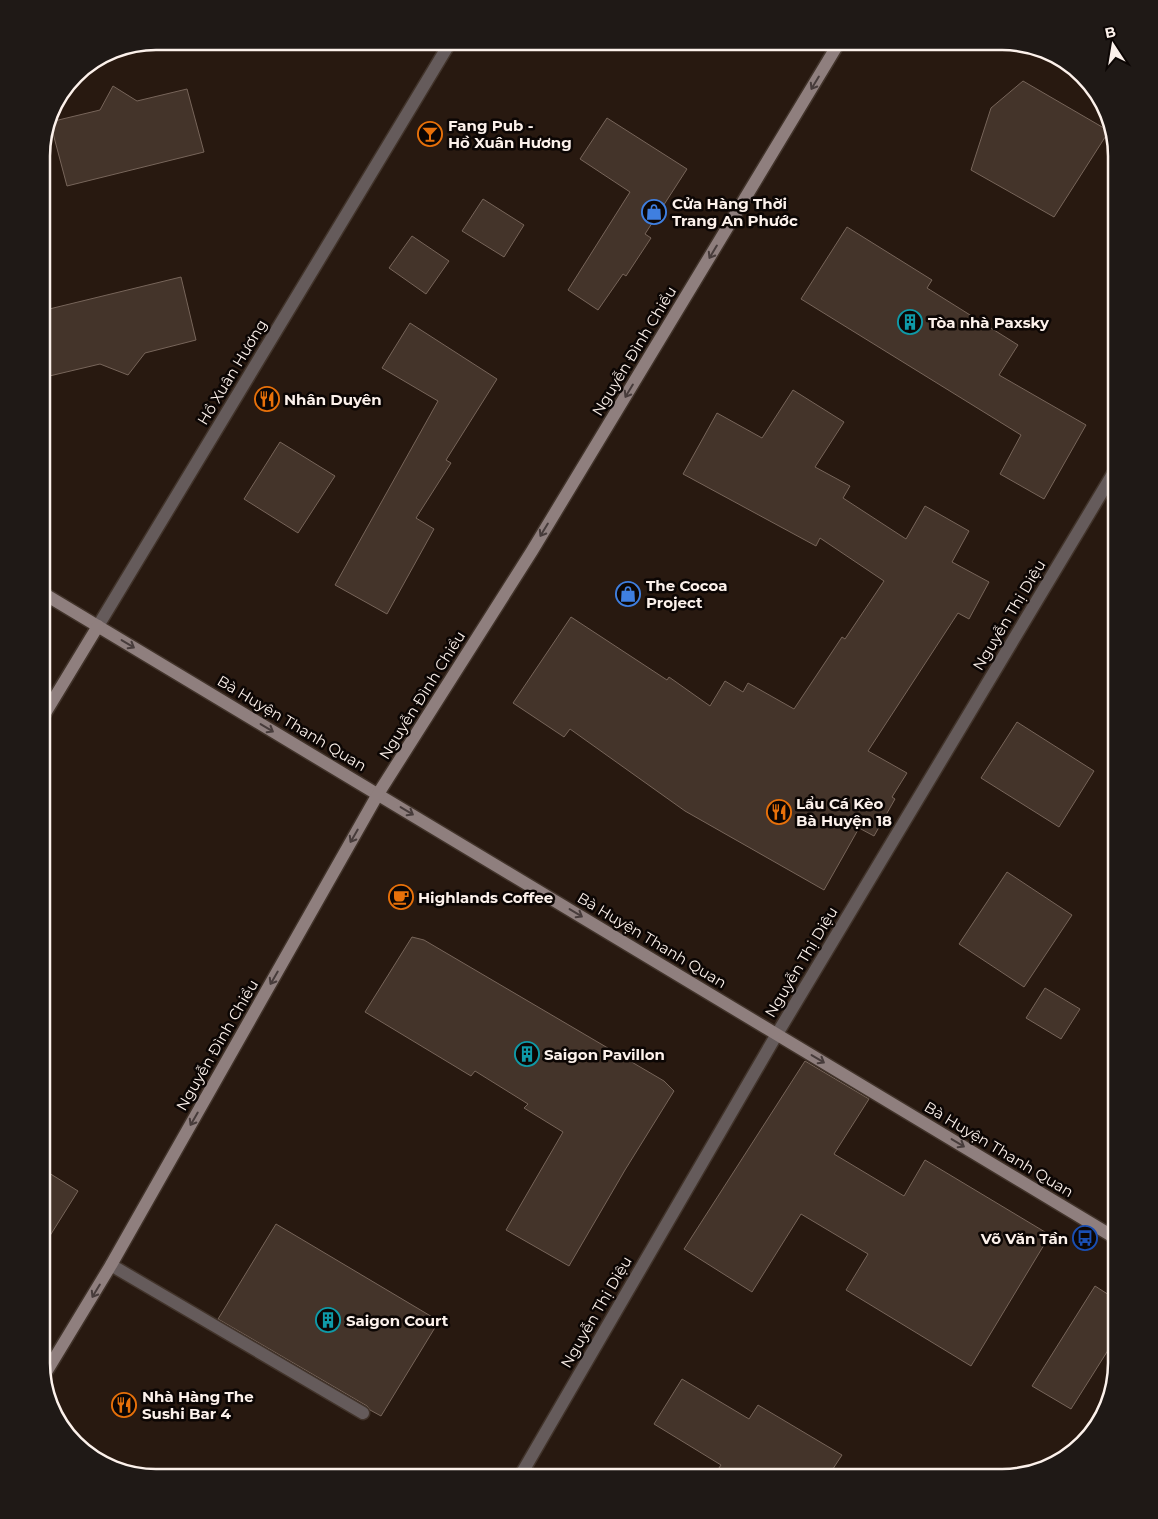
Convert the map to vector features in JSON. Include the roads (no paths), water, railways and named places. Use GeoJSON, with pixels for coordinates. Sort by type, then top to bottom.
{"type":"FeatureCollection","features":[{"type":"Feature","properties":{"kind":"main road","name":"Nguyễn Đình Chiểu"},"geometry":{"type":"LineString","coordinates":[[50,1365],[111,1265],[378,794],[537,543],[835,50]]}},
{"type":"Feature","properties":{"kind":"main road","name":"Bà Huyện Thanh Quan"},"geometry":{"type":"LineString","coordinates":[[50,597],[1108,1234]]}},
{"type":"Feature","properties":{"kind":"main road","name":"Hồ Xuân Hương"},"geometry":{"type":"LineString","coordinates":[[50,705],[98,626]]}},
{"type":"Feature","properties":{"kind":"street","name":"Hồ Xuân Hương"},"geometry":{"type":"LineString","coordinates":[[98,626],[446,50]]}},
{"type":"Feature","properties":{"kind":"street","name":"Nguyễn Thị Diệu"},"geometry":{"type":"LineString","coordinates":[[524,1469],[777,1034],[1108,482]]}},
{"type":"Feature","properties":{"kind":"street"},"geometry":{"type":"LineString","coordinates":[[111,1265],[363,1414]]}},
{"type":"Feature","properties":{"kind":"place","name":"Fang Pub - Hồ Xuân Hương"},"geometry":{"type":"Point","coordinates":[430,134]}},
{"type":"Feature","properties":{"kind":"place","name":"Cửa Hàng Thời Trang An Phước"},"geometry":{"type":"Point","coordinates":[654,212]}},
{"type":"Feature","properties":{"kind":"place","name":"Tòa nhà Paxsky"},"geometry":{"type":"Point","coordinates":[910,322]}},
{"type":"Feature","properties":{"kind":"place","name":"Nhân Duyên"},"geometry":{"type":"Point","coordinates":[267,399]}},
{"type":"Feature","properties":{"kind":"place","name":"The Cocoa Project"},"geometry":{"type":"Point","coordinates":[628,594]}},
{"type":"Feature","properties":{"kind":"place","name":"Lẩu Cá Kèo Bà Huyện 18"},"geometry":{"type":"Point","coordinates":[779,812]}},
{"type":"Feature","properties":{"kind":"place","name":"Highlands Coffee"},"geometry":{"type":"Point","coordinates":[401,897]}},
{"type":"Feature","properties":{"kind":"place","name":"Saigon Pavillon"},"geometry":{"type":"Point","coordinates":[527,1054]}},
{"type":"Feature","properties":{"kind":"place","name":"Võ Văn Tần"},"geometry":{"type":"Point","coordinates":[1085,1238]}},
{"type":"Feature","properties":{"kind":"place","name":"Saigon Court"},"geometry":{"type":"Point","coordinates":[328,1320]}},
{"type":"Feature","properties":{"kind":"place","name":"Nhà Hàng The Sushi Bar 4"},"geometry":{"type":"Point","coordinates":[124,1405]}}]}
